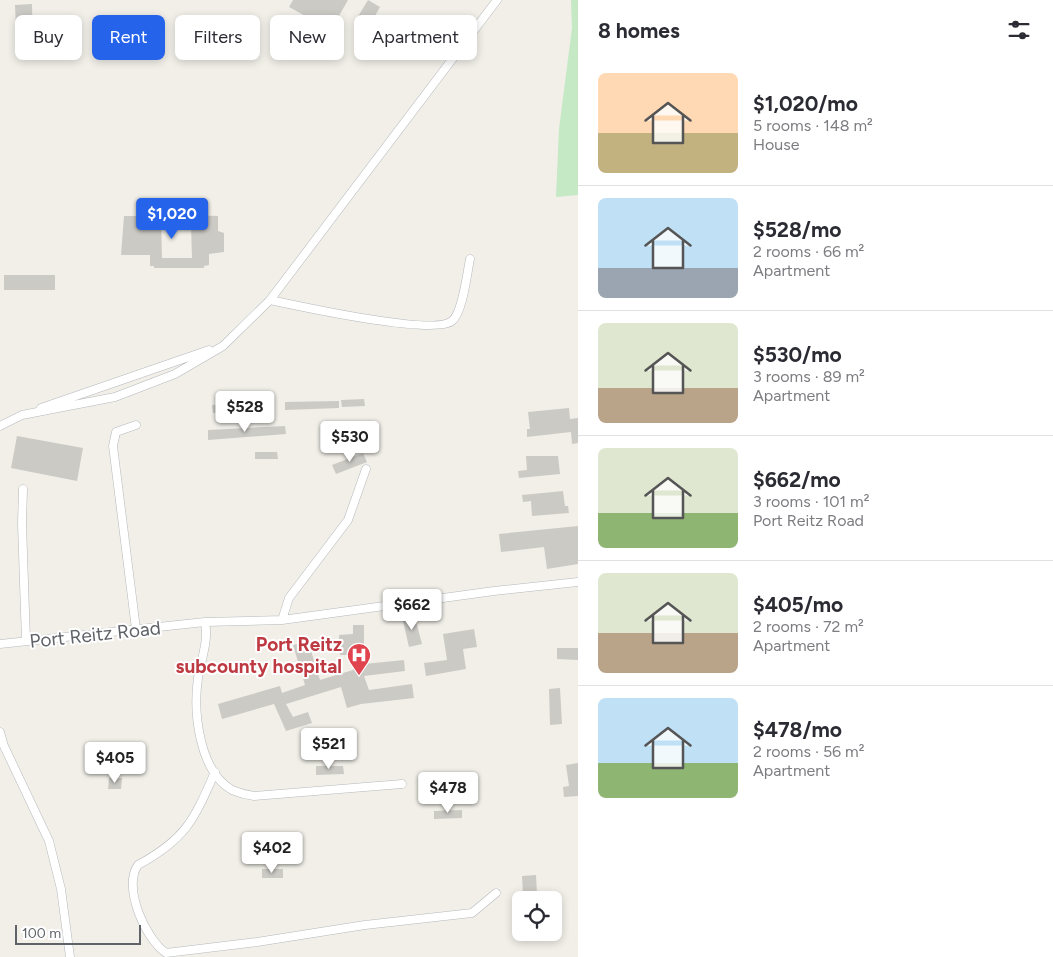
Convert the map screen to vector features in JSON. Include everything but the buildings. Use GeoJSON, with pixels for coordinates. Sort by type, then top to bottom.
{"type":"FeatureCollection","features":[{"type":"Feature","properties":{"kind":"street"},"geometry":{"type":"LineString","coordinates":[[22,415],[114,397],[175,374],[223,346],[270,300],[497,0]]}},
{"type":"Feature","properties":{"kind":"street"},"geometry":{"type":"LineString","coordinates":[[270,300],[352,317],[412,323],[450,323],[457,316],[470,259]]}},
{"type":"Feature","properties":{"kind":"street"},"geometry":{"type":"LineString","coordinates":[[0,426],[22,415],[108,384],[223,346]]}},
{"type":"Feature","properties":{"kind":"street"},"geometry":{"type":"LineString","coordinates":[[136,425],[116,432],[113,446],[136,629]]}},
{"type":"Feature","properties":{"kind":"street"},"geometry":{"type":"LineString","coordinates":[[282,620],[289,598],[348,520],[366,469]]}},
{"type":"Feature","properties":{"kind":"street"},"geometry":{"type":"LineString","coordinates":[[23,489],[22,524],[26,641]]}},
{"type":"Feature","properties":{"kind":"street","name":"Port Reitz Road"},"geometry":{"type":"LineString","coordinates":[[0,644],[205,622],[282,620],[494,591],[578,582]]}},
{"type":"Feature","properties":{"kind":"street"},"geometry":{"type":"LineString","coordinates":[[205,622],[206,636],[198,681],[198,725],[201,745],[216,772],[231,789],[254,796],[402,784]]}},
{"type":"Feature","properties":{"kind":"street"},"geometry":{"type":"LineString","coordinates":[[0,732],[4,746],[49,841],[61,889],[70,957]]}},
{"type":"Feature","properties":{"kind":"street"},"geometry":{"type":"LineString","coordinates":[[216,772],[198,811],[178,839],[138,865],[134,871],[135,898],[141,922],[158,948],[166,953],[256,942],[365,925],[472,913],[496,893]]}},
{"type":"Feature","properties":{"kind":"green space"},"geometry":{"type":"Polygon","coordinates":[[[571,0],[578,0],[578,195],[556,197],[559,129],[572,28],[571,0]]]}},
{"type":"Feature","properties":{"kind":"place","name":"Port Reitz subcounty hospital"},"geometry":{"type":"Point","coordinates":[359,676]}}]}
